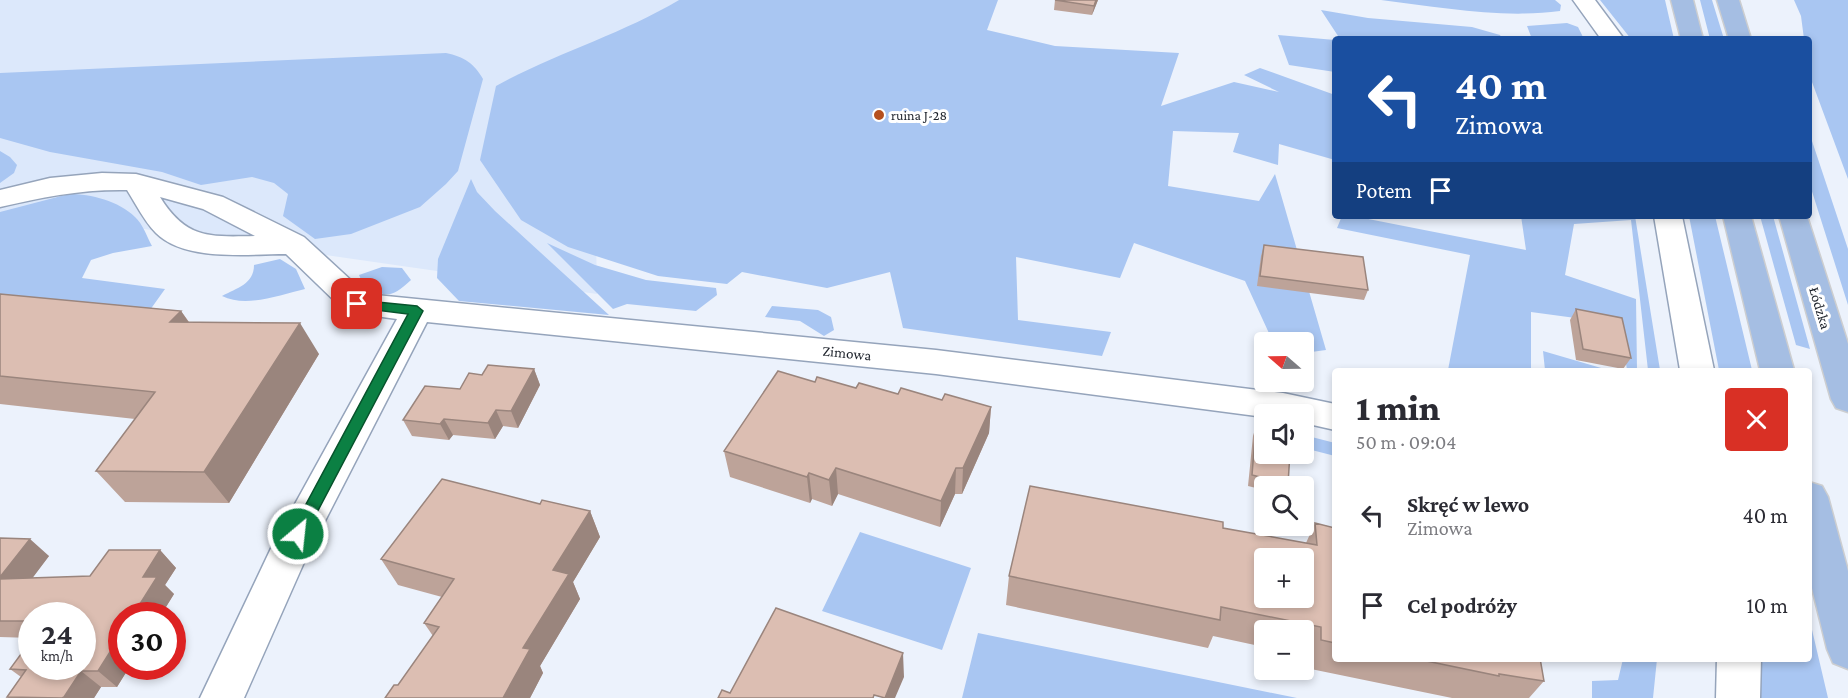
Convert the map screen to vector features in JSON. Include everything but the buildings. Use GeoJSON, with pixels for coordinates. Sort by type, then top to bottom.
{"type":"FeatureCollection","features":[{"type":"Feature","properties":{"kind":"main road"},"geometry":{"type":"LineString","coordinates":[[1682,0],[1691,36]]}},
{"type":"Feature","properties":{"kind":"main road"},"geometry":{"type":"LineString","coordinates":[[1728,0],[1739,36]]}},
{"type":"Feature","properties":{"kind":"main road"},"geometry":{"type":"LineString","coordinates":[[1738,219],[1776,368]]}},
{"type":"Feature","properties":{"kind":"main road","name":"Łódzka"},"geometry":{"type":"LineString","coordinates":[[1794,219],[1848,399]]}},
{"type":"Feature","properties":{"kind":"main road"},"geometry":{"type":"LineString","coordinates":[[1812,509],[1848,650]]}},
{"type":"Feature","properties":{"kind":"street"},"geometry":{"type":"LineString","coordinates":[[1584,0],[1611,36]]}},
{"type":"Feature","properties":{"kind":"street"},"geometry":{"type":"LineString","coordinates":[[0,198],[35,189],[75,184],[104,181],[136,182],[213,204],[294,244]]}},
{"type":"Feature","properties":{"kind":"street"},"geometry":{"type":"LineString","coordinates":[[136,182],[165,227],[178,236],[205,243],[230,245],[294,244]]}},
{"type":"Feature","properties":{"kind":"street"},"geometry":{"type":"LineString","coordinates":[[1669,219],[1697,368]]}},
{"type":"Feature","properties":{"kind":"street","name":"Zimowa"},"geometry":{"type":"LineString","coordinates":[[294,244],[357,304],[750,357],[936,362],[1283,406],[1332,416]]}},
{"type":"Feature","properties":{"kind":"street"},"geometry":{"type":"LineString","coordinates":[[222,698],[288,554],[417,311]]}},
{"type":"Feature","properties":{"kind":"street"},"geometry":{"type":"LineString","coordinates":[[1738,698],[1739,662]]}},
{"type":"Feature","properties":{"kind":"shaded area"},"geometry":{"type":"Polygon","coordinates":[[[0,0],[679,0],[642,22],[594,119],[597,294],[33,213],[0,215],[0,0]]]}},
{"type":"Feature","properties":{"kind":"shaded area"},"geometry":{"type":"Polygon","coordinates":[[[679,0],[998,0],[987,30],[1055,46],[1179,53],[1161,106],[1234,82],[1279,92],[1244,75],[1260,68],[1332,94],[1332,159],[1279,144],[1278,165],[1233,152],[1239,133],[1173,131],[1168,186],[1259,201],[1275,174],[1326,350],[1314,352],[1314,332],[1268,332],[1245,281],[1134,243],[1120,278],[1016,257],[1018,320],[1111,332],[1102,356],[903,328],[890,272],[827,288],[742,272],[727,284],[658,276],[568,247],[521,220],[480,160],[496,86],[634,24],[679,0]]]}},
{"type":"Feature","properties":{"kind":"shaded area"},"geometry":{"type":"Polygon","coordinates":[[[1381,0],[1555,0],[1561,5],[1560,11],[1515,14],[1381,0]]]}},
{"type":"Feature","properties":{"kind":"shaded area"},"geometry":{"type":"Polygon","coordinates":[[[1600,0],[1665,0],[1673,36],[1629,36],[1600,0]]]}},
{"type":"Feature","properties":{"kind":"shaded area"},"geometry":{"type":"Polygon","coordinates":[[[1700,0],[1712,0],[1723,36],[1709,36],[1700,0]]]}},
{"type":"Feature","properties":{"kind":"shaded area"},"geometry":{"type":"Polygon","coordinates":[[[1794,0],[1848,0],[1848,179],[1812,82],[1812,36],[1804,36],[1801,16],[1794,0]]]}},
{"type":"Feature","properties":{"kind":"shaded area"},"geometry":{"type":"Polygon","coordinates":[[[1321,10],[1368,18],[1472,27],[1500,36],[1338,36],[1321,10]]]}},
{"type":"Feature","properties":{"kind":"shaded area"},"geometry":{"type":"Polygon","coordinates":[[[1567,23],[1578,27],[1582,36],[1531,36],[1527,26],[1567,23]]]}},
{"type":"Feature","properties":{"kind":"shaded area"},"geometry":{"type":"Polygon","coordinates":[[[1278,35],[1332,40],[1332,72],[1289,65],[1278,35]]]}},
{"type":"Feature","properties":{"kind":"shaded area"},"geometry":{"type":"Polygon","coordinates":[[[446,53],[468,62],[483,79],[458,171],[420,207],[351,234],[315,239],[283,216],[288,194],[274,183],[252,177],[201,185],[162,172],[50,152],[0,138],[0,73],[446,53]]]}},
{"type":"Feature","properties":{"kind":"shaded area"},"geometry":{"type":"Polygon","coordinates":[[[1812,141],[1848,249],[1848,305],[1812,191],[1812,141]]]}},
{"type":"Feature","properties":{"kind":"shaded area"},"geometry":{"type":"Polygon","coordinates":[[[0,151],[17,165],[14,173],[0,183],[0,151]]]}},
{"type":"Feature","properties":{"kind":"shaded area"},"geometry":{"type":"Polygon","coordinates":[[[471,179],[477,192],[495,211],[609,315],[459,301],[437,278],[438,259],[471,179]]]}},
{"type":"Feature","properties":{"kind":"shaded area"},"geometry":{"type":"Polygon","coordinates":[[[69,194],[86,195],[113,203],[128,211],[140,223],[152,246],[113,253],[91,260],[82,278],[165,289],[150,310],[0,295],[0,212],[69,194]]]}},
{"type":"Feature","properties":{"kind":"shaded area"},"geometry":{"type":"Polygon","coordinates":[[[1341,219],[1368,219],[1526,250],[1521,219],[1635,219],[1660,368],[1648,368],[1631,220],[1574,224],[1565,275],[1636,299],[1637,368],[1627,368],[1620,324],[1531,312],[1531,368],[1448,368],[1470,255],[1337,228],[1341,219]]]}},
{"type":"Feature","properties":{"kind":"shaded area"},"geometry":{"type":"Polygon","coordinates":[[[1690,219],[1716,219],[1752,368],[1719,368],[1690,219]]]}},
{"type":"Feature","properties":{"kind":"shaded area"},"geometry":{"type":"Polygon","coordinates":[[[1761,219],[1774,219],[1810,349],[1796,345],[1761,219]]]}},
{"type":"Feature","properties":{"kind":"shaded area"},"geometry":{"type":"Polygon","coordinates":[[[547,243],[595,265],[646,280],[716,288],[717,295],[696,311],[627,304],[613,309],[547,243]]]}},
{"type":"Feature","properties":{"kind":"shaded area"},"geometry":{"type":"Polygon","coordinates":[[[280,259],[296,269],[305,289],[252,301],[222,296],[248,281],[254,265],[280,259]]]}},
{"type":"Feature","properties":{"kind":"shaded area"},"geometry":{"type":"Polygon","coordinates":[[[382,267],[402,268],[411,280],[389,294],[378,293],[364,286],[359,275],[382,267]]]}},
{"type":"Feature","properties":{"kind":"shaded area"},"geometry":{"type":"Polygon","coordinates":[[[772,306],[818,310],[831,317],[834,330],[824,336],[800,321],[765,317],[772,306]]]}},
{"type":"Feature","properties":{"kind":"shaded area"},"geometry":{"type":"Polygon","coordinates":[[[1543,351],[1601,368],[1545,368],[1543,351]]]}},
{"type":"Feature","properties":{"kind":"shaded area"},"geometry":{"type":"Polygon","coordinates":[[[1314,438],[1332,442],[1332,455],[1314,451],[1314,438]]]}},
{"type":"Feature","properties":{"kind":"shaded area"},"geometry":{"type":"Polygon","coordinates":[[[860,532],[971,568],[942,650],[822,611],[860,532]]]}},
{"type":"Feature","properties":{"kind":"shaded area"},"geometry":{"type":"Polygon","coordinates":[[[1812,630],[1828,698],[1761,698],[1761,662],[1812,662],[1812,630]]]}},
{"type":"Feature","properties":{"kind":"shaded area"},"geometry":{"type":"Polygon","coordinates":[[[978,633],[1297,698],[962,698],[978,633]]]}},
{"type":"Feature","properties":{"kind":"shaded area"},"geometry":{"type":"Polygon","coordinates":[[[1622,662],[1657,662],[1653,698],[1592,698],[1592,681],[1618,680],[1622,662]]]}},
{"type":"Feature","properties":{"kind":"place","name":"ruina J-28"},"geometry":{"type":"Point","coordinates":[879,115]}},
{"type":"Feature","properties":{"kind":"route"},"geometry":{"type":"LineString","coordinates":[[298,534],[417,311],[357,304]]}}]}
